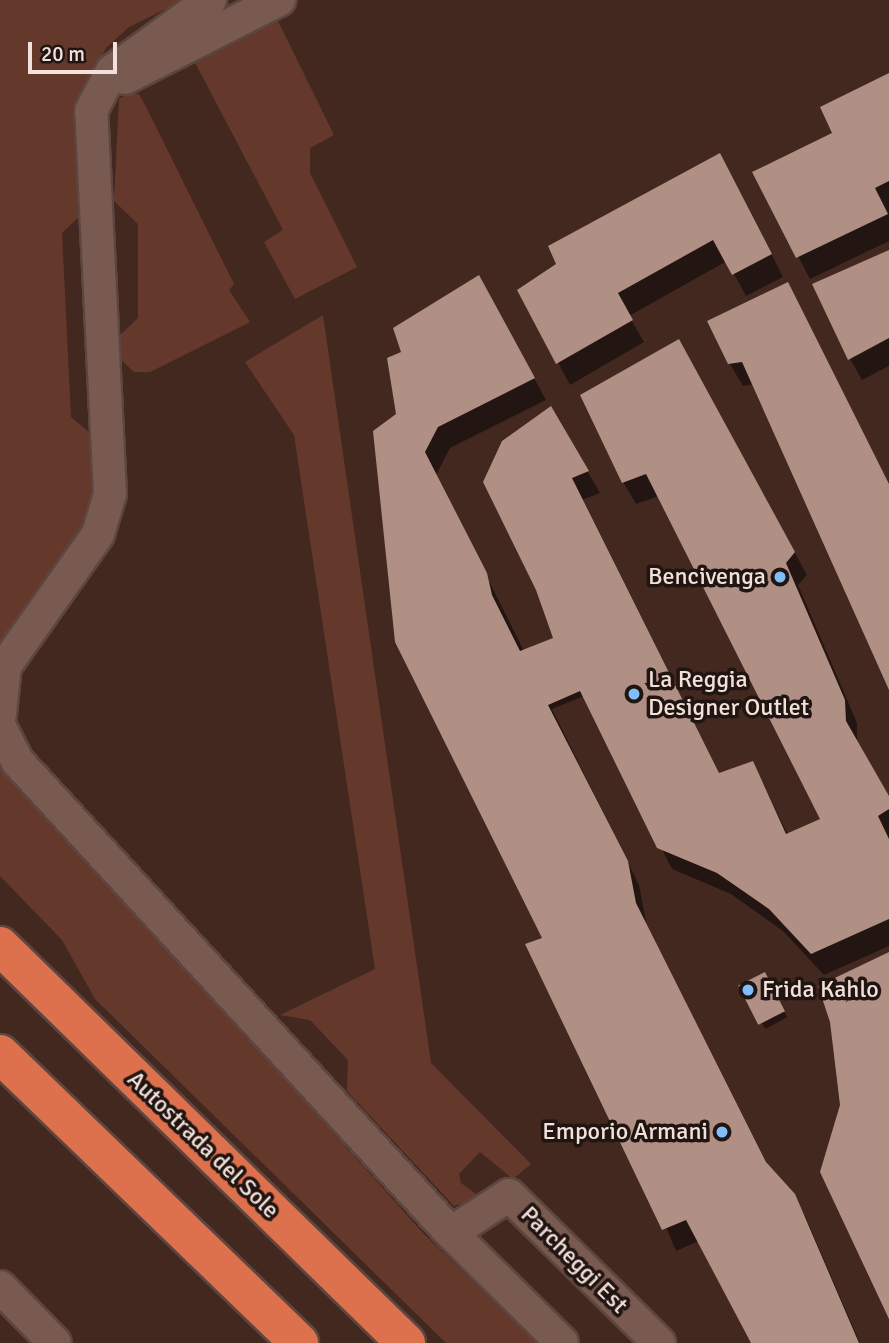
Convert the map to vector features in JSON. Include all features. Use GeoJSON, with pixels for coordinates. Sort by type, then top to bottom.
{"type":"FeatureCollection","features":[{"type":"Feature","properties":{"kind":"highway","name":"Autostrada del Sole"},"geometry":{"type":"LineString","coordinates":[[0,946],[407,1343]]}},
{"type":"Feature","properties":{"kind":"highway"},"geometry":{"type":"LineString","coordinates":[[0,1055],[299,1343]]}},
{"type":"Feature","properties":{"kind":"street"},"geometry":{"type":"LineString","coordinates":[[0,714],[5,666],[98,534],[110,494],[91,111],[112,71],[148,41],[210,0]]}},
{"type":"Feature","properties":{"kind":"street"},"geometry":{"type":"LineString","coordinates":[[102,90],[279,0]]}},
{"type":"Feature","properties":{"kind":"street"},"geometry":{"type":"LineString","coordinates":[[0,727],[18,762],[451,1233],[562,1343]]}},
{"type":"Feature","properties":{"kind":"street","name":"Parcheggi Est"},"geometry":{"type":"LineString","coordinates":[[451,1233],[509,1195],[659,1343]]}},
{"type":"Feature","properties":{"kind":"street"},"geometry":{"type":"LineString","coordinates":[[0,1287],[55,1343]]}},
{"type":"Feature","properties":{"kind":"shaded area"},"geometry":{"type":"Polygon","coordinates":[[[0,0],[184,0],[129,27],[106,48],[93,74],[82,214],[62,233],[71,417],[91,434],[94,506],[84,532],[0,648],[0,0]]]}},
{"type":"Feature","properties":{"kind":"shaded area"},"geometry":{"type":"Polygon","coordinates":[[[275,15],[334,135],[310,148],[310,173],[357,267],[295,299],[264,242],[283,230],[191,55],[275,15]]]}},
{"type":"Feature","properties":{"kind":"shaded area"},"geometry":{"type":"Polygon","coordinates":[[[130,93],[139,94],[145,105],[234,284],[229,290],[250,322],[150,372],[134,372],[118,357],[118,337],[138,318],[138,224],[114,201],[119,99],[130,93]]]}},
{"type":"Feature","properties":{"kind":"shaded area"},"geometry":{"type":"Polygon","coordinates":[[[323,315],[431,1063],[531,1164],[513,1179],[480,1152],[459,1174],[461,1183],[480,1197],[454,1206],[347,1091],[348,1060],[310,1020],[280,1015],[375,969],[294,435],[245,362],[323,315]]]}},
{"type":"Feature","properties":{"kind":"shaded area"},"geometry":{"type":"Polygon","coordinates":[[[0,761],[424,1234],[537,1343],[446,1343],[95,999],[62,940],[0,876],[0,761]]]}},
{"type":"Feature","properties":{"kind":"building"},"geometry":{"type":"Polygon","coordinates":[[[889,73],[889,181],[875,188],[888,214],[796,258],[752,172],[832,133],[820,107],[889,73]]]}},
{"type":"Feature","properties":{"kind":"building"},"geometry":{"type":"Polygon","coordinates":[[[720,153],[772,254],[732,275],[713,240],[618,293],[633,320],[556,364],[517,290],[556,264],[548,246],[720,153]]]}},
{"type":"Feature","properties":{"kind":"building"},"geometry":{"type":"Polygon","coordinates":[[[889,250],[889,338],[848,360],[812,284],[889,250]]]}},
{"type":"Feature","properties":{"kind":"building"},"geometry":{"type":"Polygon","coordinates":[[[479,275],[535,378],[438,427],[425,452],[487,573],[492,595],[520,651],[553,638],[536,590],[483,482],[502,441],[551,406],[589,471],[572,478],[719,773],[753,761],[786,834],[820,819],[646,474],[622,483],[580,395],[679,339],[795,552],[786,563],[845,700],[846,721],[889,796],[889,809],[878,816],[889,839],[889,919],[811,954],[769,909],[717,873],[657,848],[580,691],[548,705],[628,861],[636,903],[766,1162],[795,1194],[859,1343],[751,1343],[686,1220],[662,1230],[525,944],[542,938],[395,642],[373,431],[396,414],[387,358],[401,352],[393,328],[479,275]]]}},
{"type":"Feature","properties":{"kind":"building"},"geometry":{"type":"Polygon","coordinates":[[[788,282],[889,484],[889,690],[742,362],[728,364],[707,321],[788,282]]]}},
{"type":"Feature","properties":{"kind":"building"},"geometry":{"type":"Polygon","coordinates":[[[889,952],[889,1319],[820,1172],[840,1105],[830,1022],[818,986],[889,952]]]}},
{"type":"Feature","properties":{"kind":"building"},"geometry":{"type":"Polygon","coordinates":[[[765,972],[785,1011],[758,1025],[738,986],[765,972]]]}},
{"type":"Feature","properties":{"kind":"place","name":"Bencivenga"},"geometry":{"type":"Point","coordinates":[780,577]}},
{"type":"Feature","properties":{"kind":"place","name":"La Reggia Designer Outlet"},"geometry":{"type":"Point","coordinates":[634,694]}},
{"type":"Feature","properties":{"kind":"place","name":"Frida Kahlo"},"geometry":{"type":"Point","coordinates":[748,990]}},
{"type":"Feature","properties":{"kind":"place","name":"Emporio Armani"},"geometry":{"type":"Point","coordinates":[722,1132]}}]}
